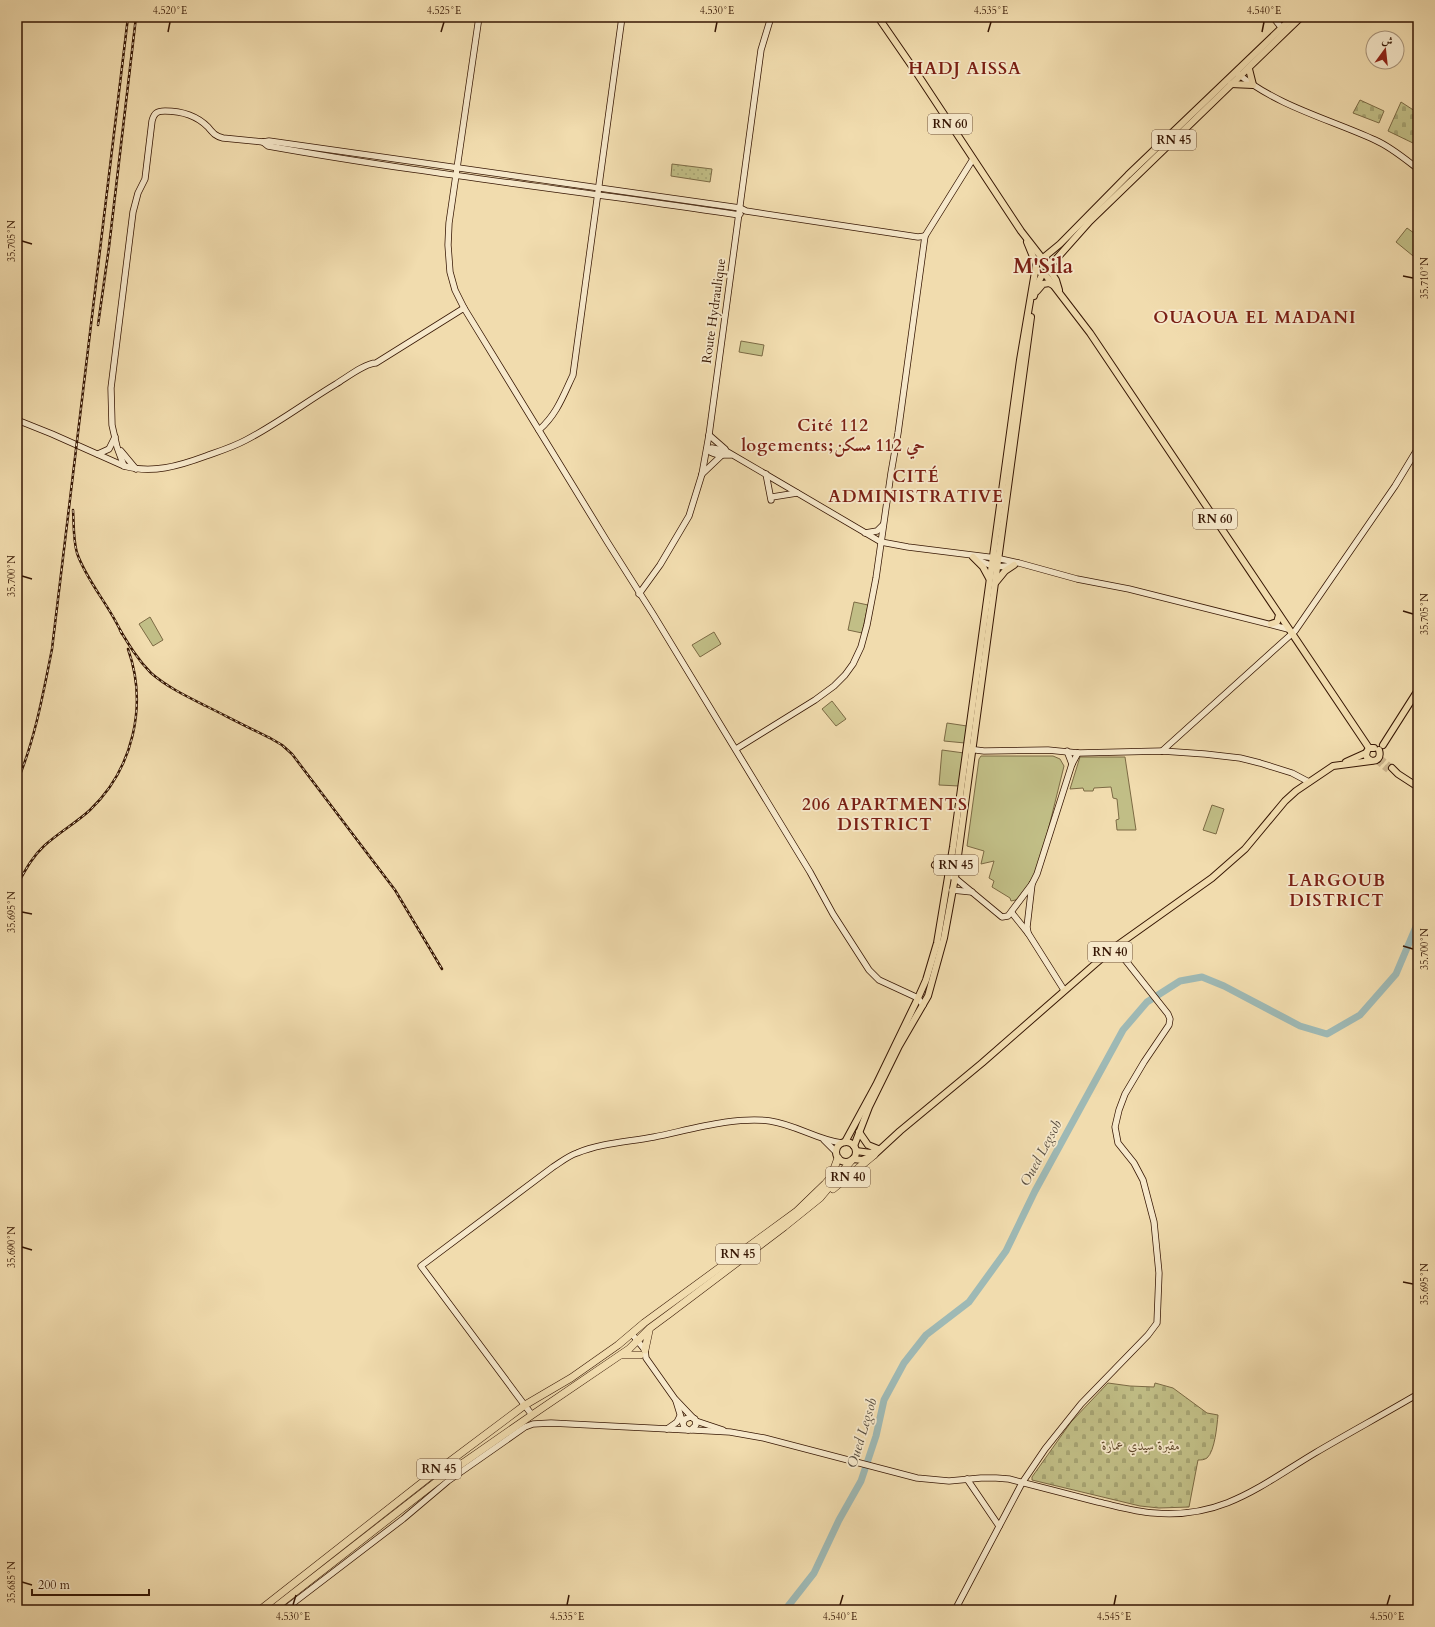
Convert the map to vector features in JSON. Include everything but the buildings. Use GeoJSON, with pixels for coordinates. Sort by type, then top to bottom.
{"type":"FeatureCollection","features":[{"type":"Feature","properties":{"kind":"highway","name":"RN 40"},"geometry":{"type":"LineString","coordinates":[[820,1198],[878,1150]]}},
{"type":"Feature","properties":{"kind":"highway","name":"RN 45"},"geometry":{"type":"LineString","coordinates":[[260,1610],[432,1474],[525,1405],[571,1378],[797,1211],[831,1177],[837,1155]]}},
{"type":"Feature","properties":{"kind":"highway","name":"RN 45"},"geometry":{"type":"LineString","coordinates":[[272,1610],[440,1479],[632,1347],[650,1328],[820,1198],[852,1160]]}},
{"type":"Feature","properties":{"kind":"highway"},"geometry":{"type":"LineString","coordinates":[[618,1356],[644,1354],[650,1328]]}},
{"type":"Feature","properties":{"kind":"main road","name":"RN 60"},"geometry":{"type":"LineString","coordinates":[[878,17],[1032,249],[1042,258]]}},
{"type":"Feature","properties":{"kind":"main road","name":"RN 45"},"geometry":{"type":"LineString","coordinates":[[1007,472],[1033,300],[1037,285],[1046,270],[1090,222],[1231,84],[1238,74],[1249,69],[1283,31],[1293,17]]}},
{"type":"Feature","properties":{"kind":"main road","name":"RN 45"},"geometry":{"type":"LineString","coordinates":[[1042,258],[1060,244],[1128,176],[1283,31],[1301,17]]}},
{"type":"Feature","properties":{"kind":"main road"},"geometry":{"type":"LineString","coordinates":[[1231,84],[1254,85],[1249,69]]}},
{"type":"Feature","properties":{"kind":"main road","name":"RN 60"},"geometry":{"type":"LineString","coordinates":[[1032,249],[1036,265]]}},
{"type":"Feature","properties":{"kind":"main road"},"geometry":{"type":"LineString","coordinates":[[1032,283],[1032,249],[1044,252],[1051,251]]}},
{"type":"Feature","properties":{"kind":"main road"},"geometry":{"type":"LineString","coordinates":[[1042,258],[1048,261],[1046,270],[1039,271],[1036,265],[1042,258]]}},
{"type":"Feature","properties":{"kind":"main road"},"geometry":{"type":"LineString","coordinates":[[1033,300],[1041,285],[1055,283],[1057,258]]}},
{"type":"Feature","properties":{"kind":"main road","name":"RN 45"},"geometry":{"type":"LineString","coordinates":[[855,1148],[859,1132],[899,1046],[924,1005],[932,986],[943,945],[955,878],[969,749],[1032,283],[1036,265]]}},
{"type":"Feature","properties":{"kind":"main road","name":"RN 60"},"geometry":{"type":"LineString","coordinates":[[1046,270],[1290,631],[1376,753]]}},
{"type":"Feature","properties":{"kind":"main road"},"geometry":{"type":"LineString","coordinates":[[971,556],[983,567],[992,582],[1005,571],[1017,564]]}},
{"type":"Feature","properties":{"kind":"main road"},"geometry":{"type":"LineString","coordinates":[[1272,624],[1277,622],[1280,615]]}},
{"type":"Feature","properties":{"kind":"main road"},"geometry":{"type":"LineString","coordinates":[[1376,753],[1418,690]]}},
{"type":"Feature","properties":{"kind":"main road"},"geometry":{"type":"LineString","coordinates":[[1376,753],[1387,737]]}},
{"type":"Feature","properties":{"kind":"main road","name":"RN 45"},"geometry":{"type":"LineString","coordinates":[[843,1142],[876,1085],[926,980],[937,943],[969,749]]}},
{"type":"Feature","properties":{"kind":"main road","name":"RN 40"},"geometry":{"type":"LineString","coordinates":[[855,1148],[871,1153],[878,1150],[1115,948],[1201,886],[1240,854],[1285,801],[1326,769],[1376,753]]}},
{"type":"Feature","properties":{"kind":"main road","name":"RN 40"},"geometry":{"type":"LineString","coordinates":[[1341,764],[1376,753]]}},
{"type":"Feature","properties":{"kind":"main road"},"geometry":{"type":"LineString","coordinates":[[1393,771],[1418,787]]}},
{"type":"Feature","properties":{"kind":"main road"},"geometry":{"type":"LineString","coordinates":[[935,865],[948,874]]}},
{"type":"Feature","properties":{"kind":"main road"},"geometry":{"type":"LineString","coordinates":[[859,1132],[868,1145],[878,1150]]}},
{"type":"Feature","properties":{"kind":"main road"},"geometry":{"type":"LineString","coordinates":[[852,1160],[855,1148],[850,1143],[843,1142],[838,1146],[837,1155],[842,1161],[862,1160],[878,1150]]}},
{"type":"Feature","properties":{"kind":"street"},"geometry":{"type":"LineString","coordinates":[[479,17],[456,175],[448,245],[452,282],[464,308],[736,749],[864,964],[879,980],[918,998],[924,1005]]}},
{"type":"Feature","properties":{"kind":"street"},"geometry":{"type":"LineString","coordinates":[[539,430],[552,417],[564,396],[573,375],[599,194],[622,17]]}},
{"type":"Feature","properties":{"kind":"street","name":"Route Hydraulique"},"geometry":{"type":"LineString","coordinates":[[639,594],[660,565],[686,522],[691,511],[702,474],[709,435],[761,50],[771,17]]}},
{"type":"Feature","properties":{"kind":"street"},"geometry":{"type":"LineString","coordinates":[[1273,17],[1283,31]]}},
{"type":"Feature","properties":{"kind":"street"},"geometry":{"type":"LineString","coordinates":[[1238,74],[1282,102],[1375,140],[1418,169]]}},
{"type":"Feature","properties":{"kind":"street"},"geometry":{"type":"LineString","coordinates":[[124,466],[117,446],[111,413],[114,354],[133,212],[136,199],[145,177],[153,117],[159,111],[184,114],[199,120],[218,137],[232,140],[269,141],[599,187],[918,237],[925,236]]}},
{"type":"Feature","properties":{"kind":"street"},"geometry":{"type":"LineString","coordinates":[[263,142],[268,146],[326,157],[599,194],[738,215],[746,211]]}},
{"type":"Feature","properties":{"kind":"street"},"geometry":{"type":"LineString","coordinates":[[736,749],[815,700],[839,681],[853,664],[860,647],[867,625],[876,578],[883,523],[898,433],[925,236],[973,159]]}},
{"type":"Feature","properties":{"kind":"street"},"geometry":{"type":"LineString","coordinates":[[17,420],[124,466],[136,469],[154,470],[180,465],[242,442],[368,365],[376,364],[464,308]]}},
{"type":"Feature","properties":{"kind":"street"},"geometry":{"type":"LineString","coordinates":[[709,435],[727,454]]}},
{"type":"Feature","properties":{"kind":"street"},"geometry":{"type":"LineString","coordinates":[[98,454],[109,448],[115,436]]}},
{"type":"Feature","properties":{"kind":"street"},"geometry":{"type":"LineString","coordinates":[[117,446],[136,469]]}},
{"type":"Feature","properties":{"kind":"street"},"geometry":{"type":"LineString","coordinates":[[706,449],[712,448],[727,454],[766,474],[881,542],[971,556],[995,558],[1077,579],[1129,589],[1272,624],[1290,631]]}},
{"type":"Feature","properties":{"kind":"street"},"geometry":{"type":"LineString","coordinates":[[1162,751],[1290,631],[1333,578],[1395,486],[1418,448]]}},
{"type":"Feature","properties":{"kind":"street"},"geometry":{"type":"LineString","coordinates":[[702,474],[727,454]]}},
{"type":"Feature","properties":{"kind":"street"},"geometry":{"type":"LineString","coordinates":[[766,474],[771,499],[797,493]]}},
{"type":"Feature","properties":{"kind":"street"},"geometry":{"type":"LineString","coordinates":[[865,533],[878,531],[882,527],[883,523]]}},
{"type":"Feature","properties":{"kind":"street"},"geometry":{"type":"LineString","coordinates":[[971,556],[994,566],[1006,567],[1017,564]]}},
{"type":"Feature","properties":{"kind":"street"},"geometry":{"type":"LineString","coordinates":[[969,749],[984,751],[1048,750],[1078,753],[1162,751],[1240,758],[1278,768],[1292,773],[1309,782]]}},
{"type":"Feature","properties":{"kind":"street"},"geometry":{"type":"LineString","coordinates":[[1067,751],[1072,764]]}},
{"type":"Feature","properties":{"kind":"street"},"geometry":{"type":"LineString","coordinates":[[948,874],[955,878],[1002,917],[1007,917],[1032,884],[1042,860],[1072,764],[1078,753]]}},
{"type":"Feature","properties":{"kind":"street"},"geometry":{"type":"LineString","coordinates":[[1028,933],[1027,927],[1032,884]]}},
{"type":"Feature","properties":{"kind":"street"},"geometry":{"type":"LineString","coordinates":[[952,890],[972,892]]}},
{"type":"Feature","properties":{"kind":"street"},"geometry":{"type":"LineString","coordinates":[[1012,912],[1028,933],[1064,990]]}},
{"type":"Feature","properties":{"kind":"street"},"geometry":{"type":"LineString","coordinates":[[955,1610],[1022,1482],[1044,1449],[1081,1404],[1148,1335],[1157,1323],[1159,1273],[1151,1209],[1143,1180],[1134,1163],[1118,1143],[1115,1127],[1125,1094],[1148,1055],[1169,1025],[1169,1017],[1150,990],[1115,948]]}},
{"type":"Feature","properties":{"kind":"street"},"geometry":{"type":"LineString","coordinates":[[532,1415],[422,1266],[553,1167],[576,1153],[606,1145],[724,1123],[756,1119],[790,1125],[824,1139],[843,1142]]}},
{"type":"Feature","properties":{"kind":"street"},"geometry":{"type":"LineString","coordinates":[[824,1139],[837,1155]]}},
{"type":"Feature","properties":{"kind":"street"},"geometry":{"type":"LineString","coordinates":[[632,1334],[675,1399],[695,1420],[696,1425],[690,1430]]}},
{"type":"Feature","properties":{"kind":"street"},"geometry":{"type":"LineString","coordinates":[[625,1339],[632,1347],[644,1354]]}},
{"type":"Feature","properties":{"kind":"street"},"geometry":{"type":"LineString","coordinates":[[284,1610],[403,1519],[448,1481],[525,1427],[533,1424],[546,1423],[730,1432],[780,1441],[902,1475],[933,1481],[996,1478],[1022,1482],[1139,1511],[1170,1514],[1205,1511],[1227,1504],[1252,1493],[1314,1454],[1418,1394]]}},
{"type":"Feature","properties":{"kind":"street"},"geometry":{"type":"LineString","coordinates":[[675,1399],[684,1427],[690,1430]]}},
{"type":"Feature","properties":{"kind":"street"},"geometry":{"type":"LineString","coordinates":[[666,1429],[677,1422],[680,1416]]}},
{"type":"Feature","properties":{"kind":"street"},"geometry":{"type":"LineString","coordinates":[[683,1423],[687,1418],[730,1432]]}},
{"type":"Feature","properties":{"kind":"street"},"geometry":{"type":"LineString","coordinates":[[967,1479],[999,1526]]}},
{"type":"Feature","properties":{"kind":"green space"},"geometry":{"type":"Polygon","coordinates":[[[1360,100],[1384,111],[1379,123],[1353,113],[1360,100]]]}},
{"type":"Feature","properties":{"kind":"green space"},"geometry":{"type":"Polygon","coordinates":[[[1401,102],[1418,113],[1418,137],[1415,144],[1388,131],[1401,102]]]}},
{"type":"Feature","properties":{"kind":"green space"},"geometry":{"type":"Polygon","coordinates":[[[672,164],[712,169],[710,182],[671,176],[672,164]]]}},
{"type":"Feature","properties":{"kind":"green space"},"geometry":{"type":"Polygon","coordinates":[[[1407,228],[1418,236],[1418,260],[1396,242],[1407,228]]]}},
{"type":"Feature","properties":{"kind":"green space"},"geometry":{"type":"Polygon","coordinates":[[[741,341],[764,345],[762,356],[739,352],[741,341]]]}},
{"type":"Feature","properties":{"kind":"green space"},"geometry":{"type":"Polygon","coordinates":[[[854,602],[868,605],[862,633],[848,630],[854,602]]]}},
{"type":"Feature","properties":{"kind":"green space"},"geometry":{"type":"Polygon","coordinates":[[[150,617],[163,640],[153,646],[139,624],[150,617]]]}},
{"type":"Feature","properties":{"kind":"green space"},"geometry":{"type":"Polygon","coordinates":[[[714,632],[721,644],[700,657],[692,645],[714,632]]]}},
{"type":"Feature","properties":{"kind":"green space"},"geometry":{"type":"Polygon","coordinates":[[[832,701],[846,719],[836,726],[822,709],[832,701]]]}},
{"type":"Feature","properties":{"kind":"green space"},"geometry":{"type":"Polygon","coordinates":[[[947,723],[967,726],[965,743],[944,741],[947,723]]]}},
{"type":"Feature","properties":{"kind":"green space"},"geometry":{"type":"Polygon","coordinates":[[[942,750],[964,753],[959,786],[939,785],[942,750]]]}},
{"type":"Feature","properties":{"kind":"green space"},"geometry":{"type":"Polygon","coordinates":[[[981,756],[1053,756],[1060,759],[1064,766],[1038,871],[1020,899],[1011,901],[1010,898],[992,887],[994,881],[989,878],[994,861],[981,864],[984,851],[967,846],[979,759],[981,756]]]}},
{"type":"Feature","properties":{"kind":"green space"},"geometry":{"type":"Polygon","coordinates":[[[1080,757],[1125,757],[1136,830],[1117,830],[1116,820],[1119,819],[1117,799],[1113,798],[1111,787],[1094,788],[1093,791],[1084,791],[1083,788],[1070,789],[1080,757]]]}},
{"type":"Feature","properties":{"kind":"green space"},"geometry":{"type":"Polygon","coordinates":[[[1212,805],[1224,809],[1216,834],[1203,830],[1212,805]]]}},
{"type":"Feature","properties":{"kind":"green space","name":"مقبرة سيدي عمارة"},"geometry":{"type":"Polygon","coordinates":[[[1108,1383],[1154,1387],[1155,1383],[1173,1388],[1207,1413],[1218,1415],[1215,1438],[1210,1455],[1204,1460],[1198,1460],[1189,1507],[1159,1508],[1140,1506],[1032,1480],[1032,1477],[1071,1422],[1108,1383]]]}},
{"type":"Feature","properties":{"kind":"waterway","name":"Oued Legsob"},"geometry":{"type":"LineString","coordinates":[[785,1610],[814,1573],[839,1520],[861,1481],[876,1436],[884,1400],[904,1363],[926,1335],[969,1302],[1006,1251],[1035,1191],[1123,1030],[1147,1002],[1180,981],[1202,977],[1224,986],[1300,1026],[1327,1034],[1360,1015],[1396,974],[1418,922]]}},
{"type":"Feature","properties":{"kind":"tunnel"},"geometry":{"type":"LineString","coordinates":[[1380,758],[1392,768]]}},
{"type":"Feature","properties":{"kind":"tunnel"},"geometry":{"type":"LineString","coordinates":[[1377,761],[1388,770]]}},
{"type":"Feature","properties":{"kind":"railway"},"geometry":{"type":"LineString","coordinates":[[17,782],[34,733],[52,649],[128,17]]}},
{"type":"Feature","properties":{"kind":"railway"},"geometry":{"type":"LineString","coordinates":[[98,325],[109,247],[136,17]]}},
{"type":"Feature","properties":{"kind":"railway"},"geometry":{"type":"LineString","coordinates":[[73,510],[74,537],[81,564],[122,634]]}},
{"type":"Feature","properties":{"kind":"railway"},"geometry":{"type":"LineString","coordinates":[[120,630],[138,658],[157,678],[185,695],[270,738],[282,745],[292,754],[395,890],[442,969]]}},
{"type":"Feature","properties":{"kind":"railway"},"geometry":{"type":"LineString","coordinates":[[17,885],[29,864],[40,850],[85,815],[105,794],[117,775],[126,756],[133,735],[137,692],[134,670],[128,649]]}},
{"type":"Feature","properties":{"kind":"district","name":"HADJ AISSA"},"geometry":{"type":"Point","coordinates":[965,68]}},
{"type":"Feature","properties":{"kind":"district","name":"M'Sila"},"geometry":{"type":"Point","coordinates":[1043,266]}},
{"type":"Feature","properties":{"kind":"district","name":"OUAOUA EL MADANI"},"geometry":{"type":"Point","coordinates":[1255,317]}},
{"type":"Feature","properties":{"kind":"district","name":"Cité 112 logements;حي 112 مسكن"},"geometry":{"type":"Point","coordinates":[833,435]}},
{"type":"Feature","properties":{"kind":"district","name":"CITÉ ADMINISTRATIVE"},"geometry":{"type":"Point","coordinates":[916,486]}},
{"type":"Feature","properties":{"kind":"district","name":"206 APARTMENTS DISTRICT"},"geometry":{"type":"Point","coordinates":[885,814]}},
{"type":"Feature","properties":{"kind":"district","name":"LARGOUB DISTRICT"},"geometry":{"type":"Point","coordinates":[1337,890]}}]}
